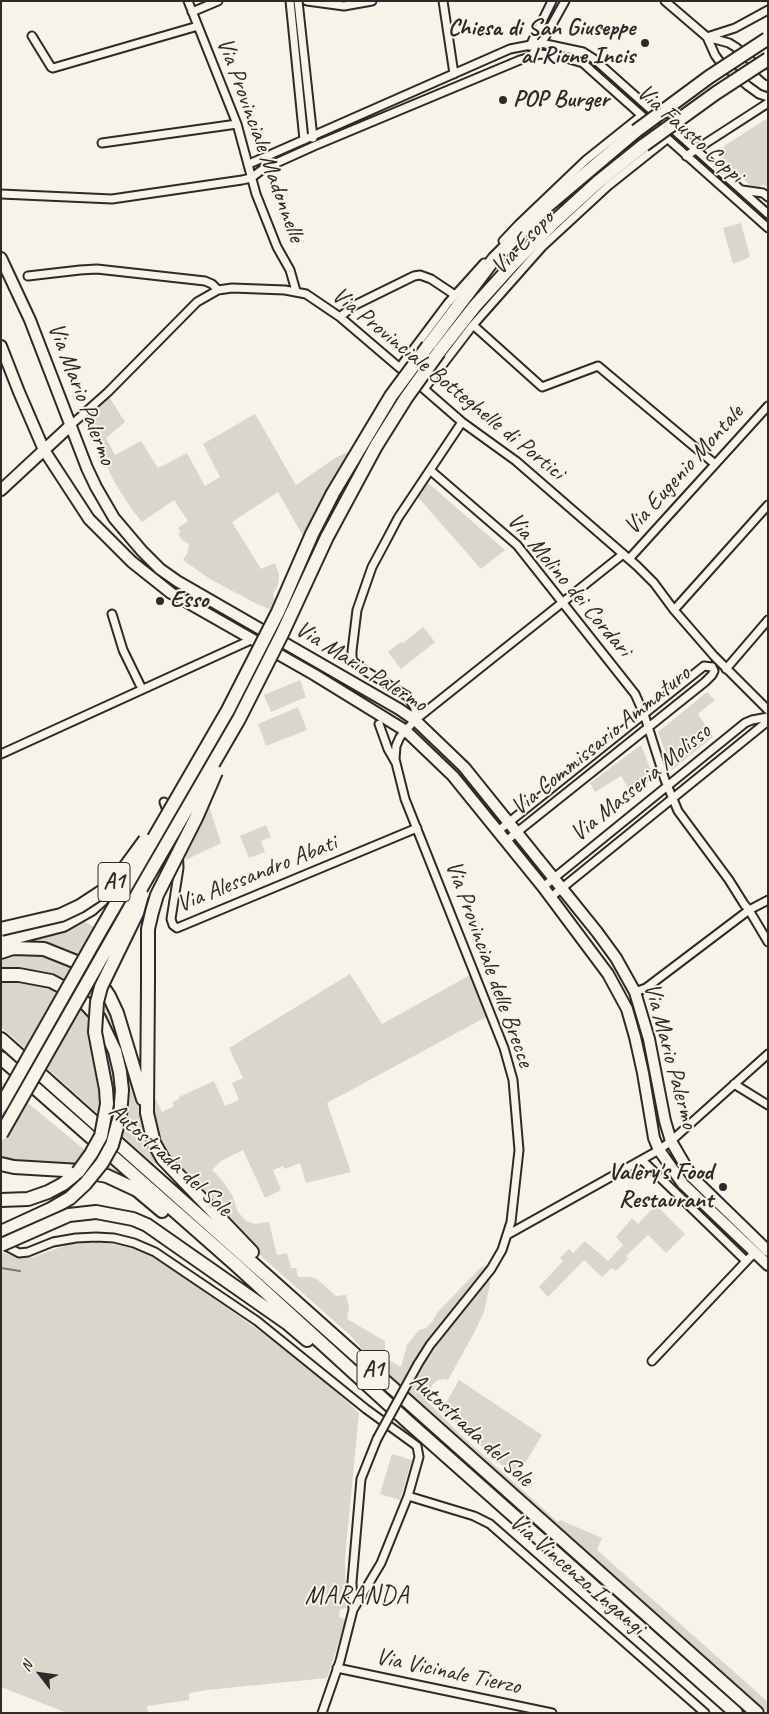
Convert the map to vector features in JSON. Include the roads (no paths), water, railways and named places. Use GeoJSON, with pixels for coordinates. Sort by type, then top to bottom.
{"type":"FeatureCollection","features":[{"type":"Feature","properties":{"kind":"highway"},"geometry":{"type":"LineString","coordinates":[[1,1106],[188,781],[278,612],[312,534],[338,485],[391,396],[494,260],[546,207],[636,131],[709,77],[767,38]]}},
{"type":"Feature","properties":{"kind":"highway"},"geometry":{"type":"LineString","coordinates":[[1,1134],[239,719],[335,522],[376,446],[406,398],[475,306],[534,243],[598,182],[652,139],[716,93],[768,59]]}},
{"type":"Feature","properties":{"kind":"highway"},"geometry":{"type":"LineString","coordinates":[[147,1113],[148,929],[157,895],[196,818],[239,719]]}},
{"type":"Feature","properties":{"kind":"highway","name":"A1"},"geometry":{"type":"LineString","coordinates":[[1,929],[61,915],[80,906],[112,885],[188,781]]}},
{"type":"Feature","properties":{"kind":"highway"},"geometry":{"type":"LineString","coordinates":[[1,1200],[28,1199],[56,1188],[78,1172],[96,1145],[105,1120],[107,1104],[95,1032],[97,1002],[101,987],[137,913],[148,876]]}},
{"type":"Feature","properties":{"kind":"highway"},"geometry":{"type":"LineString","coordinates":[[1,940],[63,925],[91,909],[102,899],[112,885]]}},
{"type":"Feature","properties":{"kind":"highway"},"geometry":{"type":"LineString","coordinates":[[1,952],[13,948],[44,949],[74,961],[97,978],[117,1013],[154,1143],[163,1159],[318,1320]]}},
{"type":"Feature","properties":{"kind":"highway"},"geometry":{"type":"LineString","coordinates":[[1,976],[19,975],[50,981],[70,991],[84,1002],[99,1018],[115,1051],[122,1090],[120,1116],[112,1145],[102,1163],[85,1184],[70,1198],[51,1209],[1,1232]]}},
{"type":"Feature","properties":{"kind":"highway","name":"Autostrada del Sole"},"geometry":{"type":"LineString","coordinates":[[1,1039],[757,1713]]}},
{"type":"Feature","properties":{"kind":"highway","name":"Autostrada del Sole"},"geometry":{"type":"LineString","coordinates":[[1,1058],[236,1265],[407,1421],[736,1713]]}},
{"type":"Feature","properties":{"kind":"highway"},"geometry":{"type":"LineString","coordinates":[[1,1164],[14,1167],[81,1170],[107,1176],[137,1190],[198,1239],[236,1265]]}},
{"type":"Feature","properties":{"kind":"highway"},"geometry":{"type":"LineString","coordinates":[[1,1244],[69,1215],[96,1212],[133,1218],[147,1225],[287,1323],[407,1421]]}},
{"type":"Feature","properties":{"kind":"street","name":"Via Provinciale Madonnelle"},"geometry":{"type":"LineString","coordinates":[[188,1],[237,124],[249,164],[251,178],[277,247],[292,274],[296,292]]}},
{"type":"Feature","properties":{"kind":"street"},"geometry":{"type":"LineString","coordinates":[[192,12],[218,1]]}},
{"type":"Feature","properties":{"kind":"street"},"geometry":{"type":"LineString","coordinates":[[290,1],[304,140],[314,146]]}},
{"type":"Feature","properties":{"kind":"street"},"geometry":{"type":"LineString","coordinates":[[298,1],[314,146]]}},
{"type":"Feature","properties":{"kind":"street"},"geometry":{"type":"LineString","coordinates":[[307,1],[344,6],[372,1]]}},
{"type":"Feature","properties":{"kind":"street"},"geometry":{"type":"LineString","coordinates":[[443,1],[454,74]]}},
{"type":"Feature","properties":{"kind":"street"},"geometry":{"type":"LineString","coordinates":[[531,56],[530,44],[552,1]]}},
{"type":"Feature","properties":{"kind":"street"},"geometry":{"type":"LineString","coordinates":[[1,196],[112,199],[251,178],[263,169],[314,146],[531,56],[541,43],[565,1]]}},
{"type":"Feature","properties":{"kind":"street"},"geometry":{"type":"LineString","coordinates":[[665,1],[707,37],[720,62],[748,86],[759,94],[768,97]]}},
{"type":"Feature","properties":{"kind":"street"},"geometry":{"type":"LineString","coordinates":[[707,37],[735,28],[768,10]]}},
{"type":"Feature","properties":{"kind":"street"},"geometry":{"type":"LineString","coordinates":[[32,36],[52,68],[198,26]]}},
{"type":"Feature","properties":{"kind":"street"},"geometry":{"type":"LineString","coordinates":[[707,37],[720,40],[737,48],[768,76]]}},
{"type":"Feature","properties":{"kind":"street","name":"Via Fausto Coppi"},"geometry":{"type":"LineString","coordinates":[[249,164],[510,49],[541,43],[583,52],[594,59],[768,214]]}},
{"type":"Feature","properties":{"kind":"street","name":"Via Fausto Coppi"},"geometry":{"type":"LineString","coordinates":[[531,56],[540,54],[551,55],[582,64],[768,228]]}},
{"type":"Feature","properties":{"kind":"street"},"geometry":{"type":"LineString","coordinates":[[686,156],[768,103]]}},
{"type":"Feature","properties":{"kind":"street","name":"Via Esopo"},"geometry":{"type":"LineString","coordinates":[[400,367],[455,295],[519,224],[586,160],[642,116]]}},
{"type":"Feature","properties":{"kind":"street"},"geometry":{"type":"LineString","coordinates":[[102,143],[237,124]]}},
{"type":"Feature","properties":{"kind":"street","name":"Via Esopo"},"geometry":{"type":"LineString","coordinates":[[424,389],[473,325],[542,247],[608,186],[667,139]]}},
{"type":"Feature","properties":{"kind":"street","name":"Via Fausto Coppi"},"geometry":{"type":"LineString","coordinates":[[742,190],[763,193],[768,197]]}},
{"type":"Feature","properties":{"kind":"street","name":"Via Mario Palermo"},"geometry":{"type":"LineString","coordinates":[[1,258],[30,320],[55,388],[96,488],[114,518],[160,569],[177,581],[372,693],[415,720],[464,767],[518,832],[616,958],[635,992],[649,1039],[665,1121],[671,1141],[692,1177],[763,1247],[768,1265]]}},
{"type":"Feature","properties":{"kind":"street"},"geometry":{"type":"LineString","coordinates":[[28,276],[97,270],[205,281],[215,286],[218,290]]}},
{"type":"Feature","properties":{"kind":"street"},"geometry":{"type":"LineString","coordinates":[[340,318],[353,306],[414,276],[420,275],[431,278],[455,295]]}},
{"type":"Feature","properties":{"kind":"street","name":"Via Provinciale Botteghelle di Portici"},"geometry":{"type":"LineString","coordinates":[[71,425],[108,392],[188,310],[208,294],[232,288],[296,292],[311,297],[400,367],[462,422],[516,462],[622,555],[629,559],[654,583],[674,610],[718,661],[768,710]]}},
{"type":"Feature","properties":{"kind":"street"},"geometry":{"type":"LineString","coordinates":[[473,325],[542,387],[598,366],[715,464]]}},
{"type":"Feature","properties":{"kind":"street","name":"Via Mario Palermo"},"geometry":{"type":"LineString","coordinates":[[1,346],[44,450],[88,519],[132,562],[171,593],[406,730],[453,776],[506,840],[603,966],[627,1009],[643,1073],[654,1138],[659,1150],[683,1184],[763,1247]]}},
{"type":"Feature","properties":{"kind":"street","name":"Via Eugenio Montale"},"geometry":{"type":"LineString","coordinates":[[629,559],[768,406]]}},
{"type":"Feature","properties":{"kind":"street"},"geometry":{"type":"LineString","coordinates":[[415,720],[415,708],[407,696],[362,669],[352,660],[357,610],[372,567],[398,518],[462,422]]}},
{"type":"Feature","properties":{"kind":"street"},"geometry":{"type":"LineString","coordinates":[[1,490],[71,425]]}},
{"type":"Feature","properties":{"kind":"street","name":"Via Molino dei Cordari"},"geometry":{"type":"LineString","coordinates":[[430,470],[506,535],[563,602],[635,694],[644,714],[672,799],[680,816],[729,880],[768,942]]}},
{"type":"Feature","properties":{"kind":"street"},"geometry":{"type":"LineString","coordinates":[[674,610],[768,505]]}},
{"type":"Feature","properties":{"kind":"street","name":"Via Provinciale delle Brecce"},"geometry":{"type":"LineString","coordinates":[[353,1610],[352,1582],[361,1479],[377,1439],[418,1364],[430,1345],[498,1260],[507,1235],[515,1192],[519,1150],[513,1080],[501,1040],[405,799],[396,763],[396,746],[400,737],[415,720],[622,555]]}},
{"type":"Feature","properties":{"kind":"street"},"geometry":{"type":"LineString","coordinates":[[112,614],[118,636],[142,690]]}},
{"type":"Feature","properties":{"kind":"street"},"geometry":{"type":"LineString","coordinates":[[726,669],[768,620]]}},
{"type":"Feature","properties":{"kind":"street"},"geometry":{"type":"LineString","coordinates":[[1,754],[252,640]]}},
{"type":"Feature","properties":{"kind":"street","name":"Via Commissario Ammaturo"},"geometry":{"type":"LineString","coordinates":[[712,667],[718,661]]}},
{"type":"Feature","properties":{"kind":"street","name":"Via Commissario Ammaturo"},"geometry":{"type":"LineString","coordinates":[[498,831],[704,666],[712,667]]}},
{"type":"Feature","properties":{"kind":"street","name":"Via Commissario Ammaturo"},"geometry":{"type":"LineString","coordinates":[[506,840],[712,675],[714,671],[712,667]]}},
{"type":"Feature","properties":{"kind":"street","name":"Via Masseria Molisso"},"geometry":{"type":"LineString","coordinates":[[543,887],[745,723],[768,717]]}},
{"type":"Feature","properties":{"kind":"street","name":"Via Masseria Molisso"},"geometry":{"type":"LineString","coordinates":[[551,897],[768,721]]}},
{"type":"Feature","properties":{"kind":"street","name":"Via Provinciale delle Brecce"},"geometry":{"type":"LineString","coordinates":[[379,724],[388,749],[396,763]]}},
{"type":"Feature","properties":{"kind":"street","name":"Via Alessandro Abati"},"geometry":{"type":"LineString","coordinates":[[164,802],[178,844],[179,868],[171,920],[177,928],[417,828]]}},
{"type":"Feature","properties":{"kind":"street"},"geometry":{"type":"LineString","coordinates":[[635,992],[646,988],[749,910],[768,900]]}},
{"type":"Feature","properties":{"kind":"street"},"geometry":{"type":"LineString","coordinates":[[507,1235],[659,1150],[768,1054]]}},
{"type":"Feature","properties":{"kind":"street"},"geometry":{"type":"LineString","coordinates":[[734,1084],[768,1106]]}},
{"type":"Feature","properties":{"kind":"street"},"geometry":{"type":"LineString","coordinates":[[642,1160],[746,1261]]}},
{"type":"Feature","properties":{"kind":"street"},"geometry":{"type":"LineString","coordinates":[[1,1244],[19,1252],[28,1252],[53,1242],[96,1237],[114,1238],[134,1243],[155,1252],[174,1263],[257,1321],[366,1409],[414,1443],[418,1449],[419,1457],[408,1496],[381,1563],[353,1610],[322,1713]]}},
{"type":"Feature","properties":{"kind":"street"},"geometry":{"type":"LineString","coordinates":[[652,1361],[746,1261],[763,1247]]}},
{"type":"Feature","properties":{"kind":"street","name":"Via Vincenzo Ingangi"},"geometry":{"type":"LineString","coordinates":[[408,1496],[474,1516],[490,1524],[705,1713]]}},
{"type":"Feature","properties":{"kind":"street","name":"Via Vicinale Tierzo"},"geometry":{"type":"LineString","coordinates":[[337,1668],[552,1713]]}},
{"type":"Feature","properties":{"kind":"waterway"},"geometry":{"type":"LineString","coordinates":[[1,1268],[20,1271]]}},
{"type":"Feature","properties":{"kind":"place","name":"Chiesa di San Giuseppe al Rione Incis"},"geometry":{"type":"Point","coordinates":[645,43]}},
{"type":"Feature","properties":{"kind":"place","name":"POP Burger"},"geometry":{"type":"Point","coordinates":[503,100]}},
{"type":"Feature","properties":{"kind":"place","name":"Esso"},"geometry":{"type":"Point","coordinates":[160,601]}},
{"type":"Feature","properties":{"kind":"place","name":"Valery's Food Restaurant"},"geometry":{"type":"Point","coordinates":[723,1187]}},
{"type":"Feature","properties":{"kind":"district","name":"MARANDA"},"geometry":{"type":"Point","coordinates":[357,1596]}}]}
